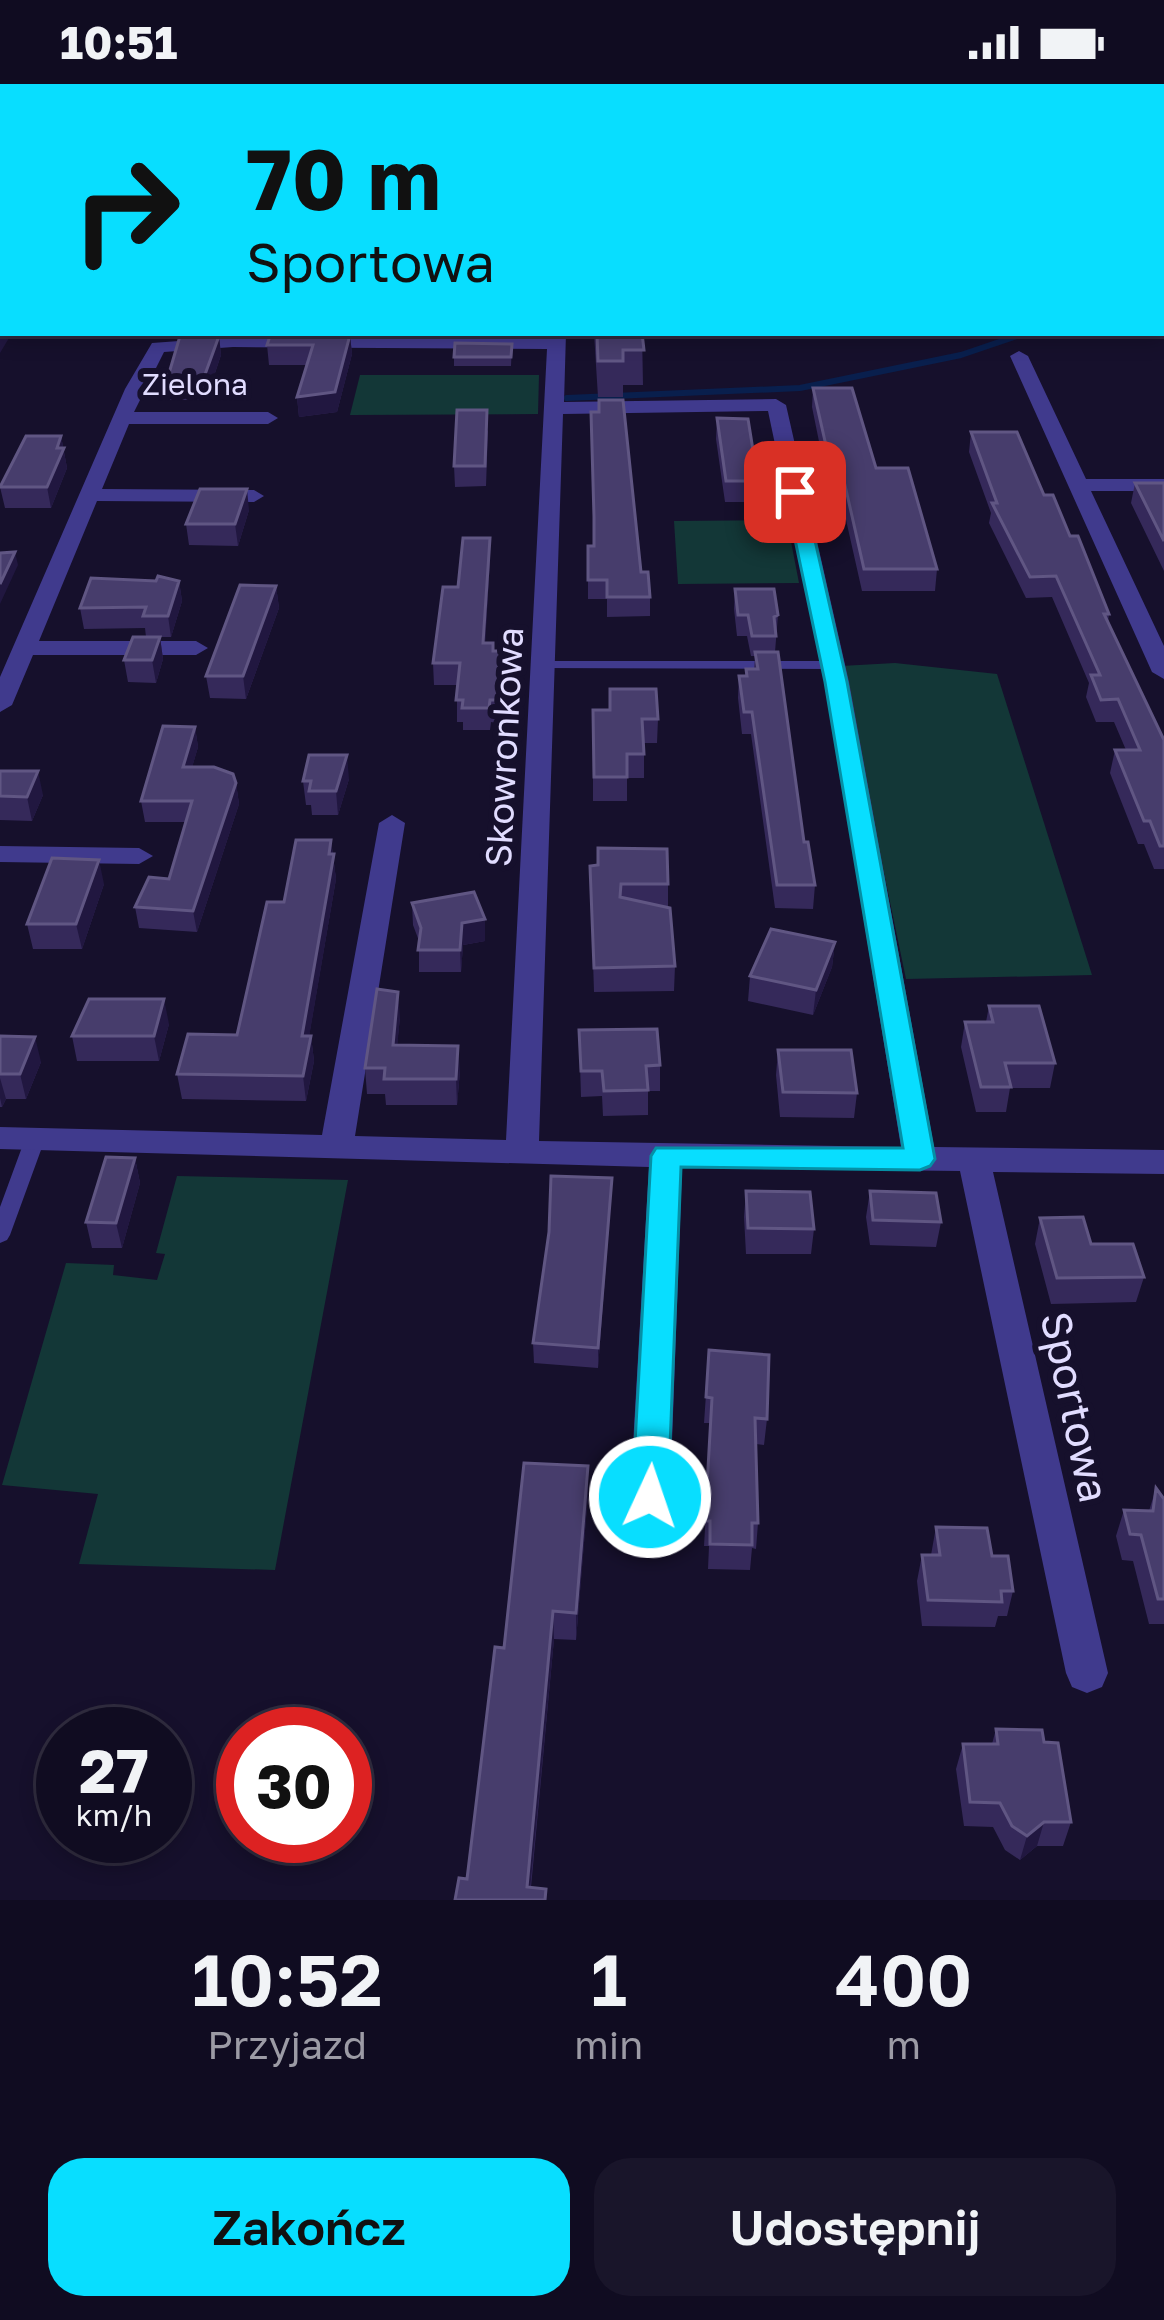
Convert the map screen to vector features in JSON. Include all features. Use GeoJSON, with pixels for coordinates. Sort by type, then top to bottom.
{"type":"FeatureCollection","features":[{"type":"Feature","properties":{"kind":"street","name":"Zielona"},"geometry":{"type":"LineString","coordinates":[[0,705],[122,418],[158,346],[235,337],[350,343]]}},
{"type":"Feature","properties":{"kind":"street","name":"Skowronkowa"},"geometry":{"type":"LineString","coordinates":[[350,343],[557,339],[522,1153]]}},
{"type":"Feature","properties":{"kind":"street"},"geometry":{"type":"LineString","coordinates":[[1018,356],[1163,666]]}},
{"type":"Feature","properties":{"kind":"street"},"geometry":{"type":"LineString","coordinates":[[555,408],[776,405],[833,665],[920,1159]]}},
{"type":"Feature","properties":{"kind":"street","name":"Zielona"},"geometry":{"type":"LineString","coordinates":[[122,418],[268,418]]}},
{"type":"Feature","properties":{"kind":"street"},"geometry":{"type":"LineString","coordinates":[[1079,485],[1164,485]]}},
{"type":"Feature","properties":{"kind":"street"},"geometry":{"type":"LineString","coordinates":[[91,495],[254,496]]}},
{"type":"Feature","properties":{"kind":"street"},"geometry":{"type":"LineString","coordinates":[[26,648],[196,648]]}},
{"type":"Feature","properties":{"kind":"street"},"geometry":{"type":"LineString","coordinates":[[337,1144],[392,824]]}},
{"type":"Feature","properties":{"kind":"street"},"geometry":{"type":"LineString","coordinates":[[0,854],[139,856]]}},
{"type":"Feature","properties":{"kind":"street"},"geometry":{"type":"LineString","coordinates":[[0,1138],[666,1156],[1164,1162]]}},
{"type":"Feature","properties":{"kind":"street"},"geometry":{"type":"LineString","coordinates":[[650,1497],[666,1156]]}},
{"type":"Feature","properties":{"kind":"street","name":"Sportowa"},"geometry":{"type":"LineString","coordinates":[[974,1159],[1088,1673]]}},
{"type":"Feature","properties":{"kind":"lane"},"geometry":{"type":"LineString","coordinates":[[543,665],[833,665]]}},
{"type":"Feature","properties":{"kind":"lane"},"geometry":{"type":"LineString","coordinates":[[0,1235],[35,1139]]}},
{"type":"Feature","properties":{"kind":"green space"},"geometry":{"type":"Polygon","coordinates":[[[360,375],[539,375],[538,414],[350,415],[360,375]]]}},
{"type":"Feature","properties":{"kind":"green space"},"geometry":{"type":"Polygon","coordinates":[[[781,520],[788,526],[799,583],[678,584],[674,521],[781,520]]]}},
{"type":"Feature","properties":{"kind":"green space"},"geometry":{"type":"Polygon","coordinates":[[[895,663],[997,674],[1092,975],[906,979],[841,666],[895,663]]]}},
{"type":"Feature","properties":{"kind":"green space"},"geometry":{"type":"Polygon","coordinates":[[[177,1176],[348,1180],[275,1570],[79,1564],[98,1494],[2,1485],[66,1263],[114,1265],[113,1275],[157,1280],[165,1254],[156,1253],[177,1176]]]}},
{"type":"Feature","properties":{"kind":"building"},"geometry":{"type":"Polygon","coordinates":[[[180,336],[219,336],[203,380],[167,380],[180,336]]]}},
{"type":"Feature","properties":{"kind":"building"},"geometry":{"type":"Polygon","coordinates":[[[270,336],[350,336],[335,392],[297,397],[313,345],[267,345],[270,336]]]}},
{"type":"Feature","properties":{"kind":"building"},"geometry":{"type":"Polygon","coordinates":[[[597,336],[642,336],[644,350],[623,350],[623,361],[598,361],[597,336]]]}},
{"type":"Feature","properties":{"kind":"building"},"geometry":{"type":"Polygon","coordinates":[[[455,343],[512,344],[511,357],[454,357],[455,343]]]}},
{"type":"Feature","properties":{"kind":"building"},"geometry":{"type":"Polygon","coordinates":[[[813,388],[852,388],[876,468],[908,468],[937,569],[864,569],[837,450],[827,450],[813,388]]]}},
{"type":"Feature","properties":{"kind":"building"},"geometry":{"type":"Polygon","coordinates":[[[599,400],[623,400],[641,572],[648,572],[650,597],[607,597],[607,580],[588,580],[588,546],[594,546],[591,412],[599,412],[599,400]]]}},
{"type":"Feature","properties":{"kind":"building"},"geometry":{"type":"Polygon","coordinates":[[[457,410],[487,410],[485,466],[454,466],[457,410]]]}},
{"type":"Feature","properties":{"kind":"building"},"geometry":{"type":"Polygon","coordinates":[[[717,418],[748,419],[758,481],[726,481],[717,418]]]}},
{"type":"Feature","properties":{"kind":"building"},"geometry":{"type":"Polygon","coordinates":[[[971,432],[1017,432],[1044,495],[1053,495],[1070,536],[1078,536],[1109,614],[1104,614],[1164,740],[1164,846],[1150,821],[1144,821],[1115,750],[1140,750],[1118,699],[1101,700],[1091,675],[1100,675],[1056,576],[1030,577],[992,503],[997,503],[971,432]]]}},
{"type":"Feature","properties":{"kind":"building"},"geometry":{"type":"Polygon","coordinates":[[[26,436],[61,436],[57,448],[64,448],[47,487],[0,487],[26,436]]]}},
{"type":"Feature","properties":{"kind":"building"},"geometry":{"type":"Polygon","coordinates":[[[1135,483],[1164,483],[1164,541],[1135,483]]]}},
{"type":"Feature","properties":{"kind":"building"},"geometry":{"type":"Polygon","coordinates":[[[200,489],[247,489],[235,524],[186,524],[200,489]]]}},
{"type":"Feature","properties":{"kind":"building"},"geometry":{"type":"Polygon","coordinates":[[[463,538],[490,538],[483,643],[493,643],[493,651],[500,651],[497,700],[490,700],[489,708],[462,708],[463,700],[456,700],[460,663],[433,663],[443,587],[458,587],[463,538]]]}},
{"type":"Feature","properties":{"kind":"building"},"geometry":{"type":"Polygon","coordinates":[[[15,552],[0,584],[0,553],[15,552]]]}},
{"type":"Feature","properties":{"kind":"building"},"geometry":{"type":"Polygon","coordinates":[[[158,576],[179,581],[168,616],[143,616],[146,607],[80,608],[91,578],[156,581],[158,576]]]}},
{"type":"Feature","properties":{"kind":"building"},"geometry":{"type":"Polygon","coordinates":[[[240,585],[276,586],[243,676],[206,676],[240,585]]]}},
{"type":"Feature","properties":{"kind":"building"},"geometry":{"type":"Polygon","coordinates":[[[735,589],[774,589],[776,636],[752,636],[748,615],[738,615],[735,589]]]}},
{"type":"Feature","properties":{"kind":"building"},"geometry":{"type":"Polygon","coordinates":[[[133,637],[160,637],[152,660],[124,660],[133,637]]]}},
{"type":"Feature","properties":{"kind":"building"},"geometry":{"type":"Polygon","coordinates":[[[755,652],[778,652],[804,842],[808,842],[815,885],[777,885],[752,712],[744,712],[739,676],[747,676],[746,669],[758,669],[755,652]]]}},
{"type":"Feature","properties":{"kind":"building"},"geometry":{"type":"Polygon","coordinates":[[[610,689],[656,689],[658,719],[642,719],[644,754],[627,754],[627,777],[594,777],[593,710],[610,710],[610,689]]]}},
{"type":"Feature","properties":{"kind":"building"},"geometry":{"type":"Polygon","coordinates":[[[163,726],[195,727],[183,767],[214,767],[233,774],[236,783],[193,911],[135,907],[149,877],[169,879],[192,801],[141,801],[163,726]]]}},
{"type":"Feature","properties":{"kind":"building"},"geometry":{"type":"Polygon","coordinates":[[[309,755],[347,755],[336,791],[309,791],[311,781],[303,781],[309,755]]]}},
{"type":"Feature","properties":{"kind":"building"},"geometry":{"type":"Polygon","coordinates":[[[0,771],[38,771],[27,797],[0,796],[0,771]]]}},
{"type":"Feature","properties":{"kind":"building"},"geometry":{"type":"Polygon","coordinates":[[[296,840],[331,840],[329,854],[334,854],[302,1036],[311,1036],[303,1076],[177,1074],[188,1034],[237,1035],[267,902],[284,902],[296,840]]]}},
{"type":"Feature","properties":{"kind":"building"},"geometry":{"type":"Polygon","coordinates":[[[598,848],[667,849],[668,884],[621,884],[620,897],[670,908],[675,966],[594,968],[590,866],[598,865],[598,848]]]}},
{"type":"Feature","properties":{"kind":"building"},"geometry":{"type":"Polygon","coordinates":[[[52,858],[99,860],[76,924],[27,924],[52,858]]]}},
{"type":"Feature","properties":{"kind":"building"},"geometry":{"type":"Polygon","coordinates":[[[474,892],[485,919],[462,923],[460,950],[418,950],[421,928],[412,903],[474,892]]]}},
{"type":"Feature","properties":{"kind":"building"},"geometry":{"type":"Polygon","coordinates":[[[771,929],[835,942],[816,990],[750,976],[771,929]]]}},
{"type":"Feature","properties":{"kind":"building"},"geometry":{"type":"Polygon","coordinates":[[[377,989],[398,992],[393,1045],[458,1046],[456,1079],[384,1079],[385,1068],[365,1068],[377,989]]]}},
{"type":"Feature","properties":{"kind":"building"},"geometry":{"type":"Polygon","coordinates":[[[89,999],[164,999],[154,1036],[72,1036],[89,999]]]}},
{"type":"Feature","properties":{"kind":"building"},"geometry":{"type":"Polygon","coordinates":[[[989,1006],[1039,1006],[1055,1063],[1005,1063],[1011,1087],[981,1087],[965,1022],[993,1022],[989,1006]]]}},
{"type":"Feature","properties":{"kind":"building"},"geometry":{"type":"Polygon","coordinates":[[[657,1029],[660,1065],[646,1066],[648,1090],[604,1091],[602,1071],[581,1071],[579,1030],[657,1029]]]}},
{"type":"Feature","properties":{"kind":"building"},"geometry":{"type":"Polygon","coordinates":[[[0,1036],[35,1037],[20,1074],[0,1074],[0,1036]]]}},
{"type":"Feature","properties":{"kind":"building"},"geometry":{"type":"Polygon","coordinates":[[[778,1050],[851,1050],[857,1093],[783,1092],[778,1050]]]}},
{"type":"Feature","properties":{"kind":"building"},"geometry":{"type":"Polygon","coordinates":[[[106,1157],[135,1158],[116,1223],[86,1222],[106,1157]]]}},
{"type":"Feature","properties":{"kind":"building"},"geometry":{"type":"Polygon","coordinates":[[[551,1176],[612,1178],[598,1348],[533,1343],[549,1232],[551,1176]]]}},
{"type":"Feature","properties":{"kind":"building"},"geometry":{"type":"Polygon","coordinates":[[[746,1191],[810,1192],[814,1229],[748,1228],[746,1191]]]}},
{"type":"Feature","properties":{"kind":"building"},"geometry":{"type":"Polygon","coordinates":[[[870,1191],[936,1193],[941,1222],[873,1220],[870,1191]]]}},
{"type":"Feature","properties":{"kind":"building"},"geometry":{"type":"Polygon","coordinates":[[[1083,1217],[1091,1244],[1133,1244],[1144,1277],[1057,1278],[1040,1218],[1083,1217]]]}},
{"type":"Feature","properties":{"kind":"building"},"geometry":{"type":"Polygon","coordinates":[[[709,1350],[769,1355],[767,1419],[755,1418],[758,1523],[752,1523],[752,1545],[710,1544],[710,1521],[705,1521],[712,1398],[706,1397],[709,1350]]]}},
{"type":"Feature","properties":{"kind":"building"},"geometry":{"type":"Polygon","coordinates":[[[524,1463],[588,1466],[576,1613],[553,1611],[527,1887],[546,1889],[545,1900],[455,1900],[459,1878],[467,1879],[495,1647],[504,1648],[524,1463]]]}},
{"type":"Feature","properties":{"kind":"building"},"geometry":{"type":"Polygon","coordinates":[[[1156,1488],[1164,1499],[1164,1599],[1158,1599],[1141,1535],[1130,1534],[1124,1510],[1153,1511],[1156,1488]]]}},
{"type":"Feature","properties":{"kind":"building"},"geometry":{"type":"Polygon","coordinates":[[[936,1527],[987,1528],[992,1556],[1008,1556],[1013,1591],[1001,1591],[1002,1602],[928,1600],[922,1555],[940,1555],[936,1527]]]}},
{"type":"Feature","properties":{"kind":"building"},"geometry":{"type":"Polygon","coordinates":[[[996,1729],[1042,1730],[1044,1742],[1058,1743],[1071,1822],[1044,1822],[1027,1836],[1012,1826],[1000,1803],[970,1802],[963,1744],[998,1744],[996,1729]]]}},
{"type":"Feature","properties":{"kind":"waterway"},"geometry":{"type":"LineString","coordinates":[[567,398],[800,388],[961,355],[1017,336]]}},
{"type":"Feature","properties":{"kind":"route"},"geometry":{"type":"LineString","coordinates":[[650,1497],[666,1156],[920,1159],[836,682],[795,492]]}}]}
